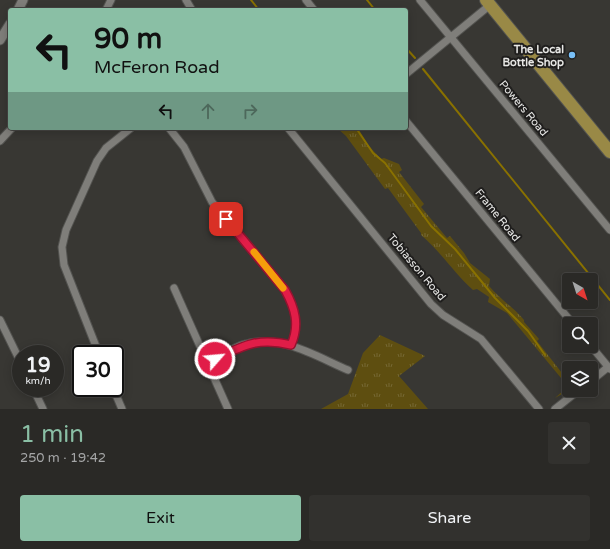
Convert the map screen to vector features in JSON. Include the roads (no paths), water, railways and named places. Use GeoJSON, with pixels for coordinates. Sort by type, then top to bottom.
{"type":"FeatureCollection","features":[{"type":"Feature","properties":{"kind":"main road"},"geometry":{"type":"LineString","coordinates":[[488,3],[610,152]]}},
{"type":"Feature","properties":{"kind":"street"},"geometry":{"type":"LineString","coordinates":[[306,0],[312,8]]}},
{"type":"Feature","properties":{"kind":"street","name":"Powers Road"},"geometry":{"type":"LineString","coordinates":[[420,0],[610,230]]}},
{"type":"Feature","properties":{"kind":"street"},"geometry":{"type":"LineString","coordinates":[[408,72],[451,37],[488,3]]}},
{"type":"Feature","properties":{"kind":"street"},"geometry":{"type":"LineString","coordinates":[[0,40],[8,27]]}},
{"type":"Feature","properties":{"kind":"street","name":"Frame Road"},"geometry":{"type":"LineString","coordinates":[[408,123],[567,317]]}},
{"type":"Feature","properties":{"kind":"street"},"geometry":{"type":"LineString","coordinates":[[0,141],[10,130]]}},
{"type":"Feature","properties":{"kind":"street"},"geometry":{"type":"LineString","coordinates":[[95,345],[64,265],[62,247],[66,230],[97,161],[106,148],[128,130]]}},
{"type":"Feature","properties":{"kind":"street"},"geometry":{"type":"LineString","coordinates":[[171,130],[184,147],[212,202],[285,290],[297,318],[296,335],[291,345]]}},
{"type":"Feature","properties":{"kind":"street","name":"Tobiasson Road"},"geometry":{"type":"LineString","coordinates":[[290,130],[431,304],[443,315],[481,339],[539,409]]}},
{"type":"Feature","properties":{"kind":"street"},"geometry":{"type":"LineString","coordinates":[[174,288],[228,409]]}},
{"type":"Feature","properties":{"kind":"street"},"geometry":{"type":"LineString","coordinates":[[0,320],[3,336],[12,350]]}},
{"type":"Feature","properties":{"kind":"street"},"geometry":{"type":"LineString","coordinates":[[208,363],[246,344],[265,341],[291,345],[348,370]]}},
{"type":"Feature","properties":{"kind":"street"},"geometry":{"type":"LineString","coordinates":[[597,353],[609,368],[598,376]]}},
{"type":"Feature","properties":{"kind":"street"},"geometry":{"type":"LineString","coordinates":[[37,397],[43,409]]}},
{"type":"Feature","properties":{"kind":"street"},"geometry":{"type":"LineString","coordinates":[[117,397],[122,409]]}},
{"type":"Feature","properties":{"kind":"street"},"geometry":{"type":"LineString","coordinates":[[555,409],[570,397]]}},
{"type":"Feature","properties":{"kind":"waterway"},"geometry":{"type":"LineString","coordinates":[[251,0],[257,8]]}},
{"type":"Feature","properties":{"kind":"waterway"},"geometry":{"type":"LineString","coordinates":[[367,0],[373,8]]}},
{"type":"Feature","properties":{"kind":"waterway"},"geometry":{"type":"LineString","coordinates":[[408,50],[415,58]]}},
{"type":"Feature","properties":{"kind":"waterway"},"geometry":{"type":"LineString","coordinates":[[423,69],[610,300]]}},
{"type":"Feature","properties":{"kind":"waterway"},"geometry":{"type":"LineString","coordinates":[[357,130],[373,153],[385,163],[431,226],[455,249],[495,298],[528,331],[545,355]]}},
{"type":"Feature","properties":{"kind":"place","name":"The Local Bottle Shop"},"geometry":{"type":"Point","coordinates":[572,55]}}]}
